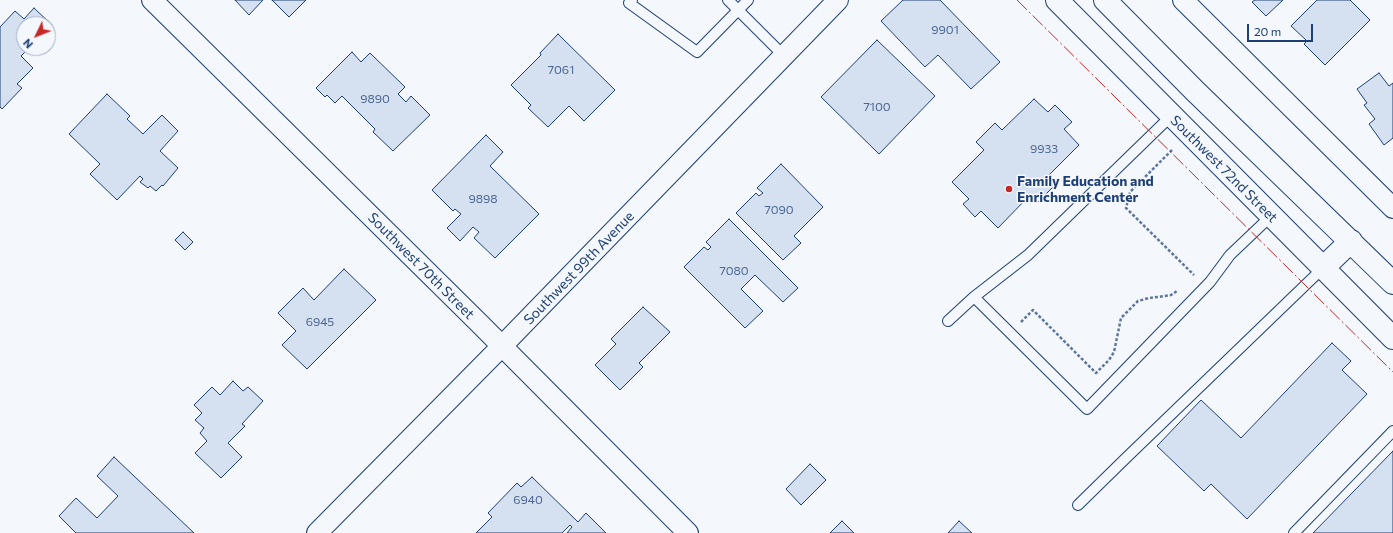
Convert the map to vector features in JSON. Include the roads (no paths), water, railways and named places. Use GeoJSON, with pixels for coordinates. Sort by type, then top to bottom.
{"type":"FeatureCollection","features":[{"type":"Feature","properties":{"kind":"main road","name":"Southwest 72nd Street"},"geometry":{"type":"LineString","coordinates":[[1056,0],[1393,338]]}},
{"type":"Feature","properties":{"kind":"main road"},"geometry":{"type":"LineString","coordinates":[[1105,0],[1195,91],[1393,283]]}},
{"type":"Feature","properties":{"kind":"main road"},"geometry":{"type":"LineString","coordinates":[[1171,116],[1195,91]]}},
{"type":"Feature","properties":{"kind":"main road"},"geometry":{"type":"LineString","coordinates":[[1323,268],[1351,241]]}},
{"type":"Feature","properties":{"kind":"street","name":"Southwest 70th Street"},"geometry":{"type":"LineString","coordinates":[[152,0],[502,346],[688,533]]}},
{"type":"Feature","properties":{"kind":"street","name":"Southwest 99th Avenue"},"geometry":{"type":"LineString","coordinates":[[317,533],[502,346],[838,0]]}},
{"type":"Feature","properties":{"kind":"street"},"geometry":{"type":"LineString","coordinates":[[1184,0],[1392,206]]}},
{"type":"Feature","properties":{"kind":"lane"},"geometry":{"type":"LineString","coordinates":[[632,0],[629,3],[697,52],[748,0]]}},
{"type":"Feature","properties":{"kind":"lane"},"geometry":{"type":"LineString","coordinates":[[728,0],[784,56]]}},
{"type":"Feature","properties":{"kind":"lane"},"geometry":{"type":"LineString","coordinates":[[948,321],[974,297],[1028,255],[1171,116]]}},
{"type":"Feature","properties":{"kind":"lane"},"geometry":{"type":"LineString","coordinates":[[974,297],[1087,409],[1210,282],[1230,256],[1271,216]]}},
{"type":"Feature","properties":{"kind":"lane"},"geometry":{"type":"LineString","coordinates":[[1078,505],[1323,268]]}},
{"type":"Feature","properties":{"kind":"lane"},"geometry":{"type":"LineString","coordinates":[[1294,533],[1393,431]]}},
{"type":"Feature","properties":{"kind":"place","name":"Family Education and Enrichment Center"},"geometry":{"type":"Point","coordinates":[1009,189]}}]}
